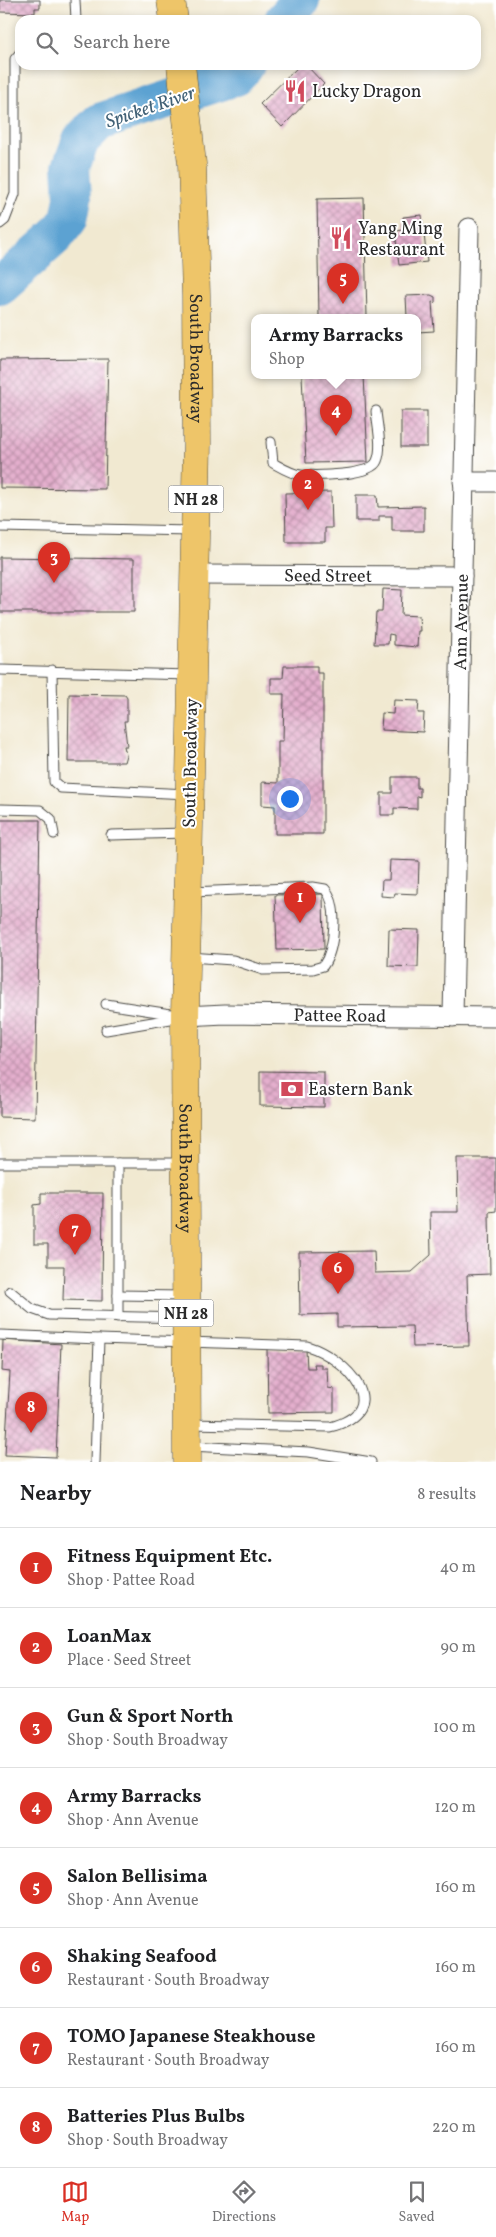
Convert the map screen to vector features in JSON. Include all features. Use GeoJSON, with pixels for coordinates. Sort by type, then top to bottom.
{"type":"FeatureCollection","features":[{"type":"Feature","properties":{"kind":"main road"},"geometry":{"type":"LineString","coordinates":[[171,0],[173,15]]}},
{"type":"Feature","properties":{"kind":"main road","name":"South Broadway"},"geometry":{"type":"LineString","coordinates":[[182,70],[187,110],[196,294],[195,531],[185,1016],[187,1444]]}},
{"type":"Feature","properties":{"kind":"street","name":"Ann Avenue"},"geometry":{"type":"LineString","coordinates":[[453,1017],[463,482],[470,228]]}},
{"type":"Feature","properties":{"kind":"street"},"geometry":{"type":"LineString","coordinates":[[463,482],[496,482]]}},
{"type":"Feature","properties":{"kind":"street","name":"Seed Street"},"geometry":{"type":"LineString","coordinates":[[194,574],[462,576]]}},
{"type":"Feature","properties":{"kind":"street","name":"Pattee Road"},"geometry":{"type":"LineString","coordinates":[[185,1016],[225,1014],[496,1017]]}},
{"type":"Feature","properties":{"kind":"lane"},"geometry":{"type":"LineString","coordinates":[[75,0],[76,15]]}},
{"type":"Feature","properties":{"kind":"lane"},"geometry":{"type":"LineString","coordinates":[[0,224],[5,220],[15,194],[16,70]]}},
{"type":"Feature","properties":{"kind":"lane"},"geometry":{"type":"LineString","coordinates":[[271,442],[273,463],[289,472],[301,475],[361,473],[372,468],[378,460],[376,411]]}},
{"type":"Feature","properties":{"kind":"lane"},"geometry":{"type":"LineString","coordinates":[[0,527],[195,531]]}},
{"type":"Feature","properties":{"kind":"lane"},"geometry":{"type":"LineString","coordinates":[[0,670],[52,670],[191,676]]}},
{"type":"Feature","properties":{"kind":"lane"},"geometry":{"type":"LineString","coordinates":[[52,670],[54,782],[62,788],[189,794]]}},
{"type":"Feature","properties":{"kind":"lane"},"geometry":{"type":"LineString","coordinates":[[0,809],[40,810],[52,819],[54,834]]}},
{"type":"Feature","properties":{"kind":"lane"},"geometry":{"type":"LineString","coordinates":[[111,835],[189,833]]}},
{"type":"Feature","properties":{"kind":"lane"},"geometry":{"type":"LineString","coordinates":[[186,957],[233,960],[263,970],[313,969],[323,966],[330,956],[332,946],[333,907],[331,896],[325,889],[313,887],[188,892]]}},
{"type":"Feature","properties":{"kind":"lane"},"geometry":{"type":"LineString","coordinates":[[106,1004],[185,1016]]}},
{"type":"Feature","properties":{"kind":"lane"},"geometry":{"type":"LineString","coordinates":[[106,1030],[185,1016]]}},
{"type":"Feature","properties":{"kind":"lane"},"geometry":{"type":"LineString","coordinates":[[0,1163],[186,1163]]}},
{"type":"Feature","properties":{"kind":"lane"},"geometry":{"type":"LineString","coordinates":[[118,1163],[118,1317]]}},
{"type":"Feature","properties":{"kind":"lane"},"geometry":{"type":"LineString","coordinates":[[10,1291],[32,1309],[49,1315],[185,1319]]}},
{"type":"Feature","properties":{"kind":"lane"},"geometry":{"type":"LineString","coordinates":[[118,1295],[185,1319],[322,1351],[346,1367],[355,1378],[361,1393],[361,1404],[354,1414],[341,1424],[187,1444]]}},
{"type":"Feature","properties":{"kind":"lane"},"geometry":{"type":"LineString","coordinates":[[0,1335],[99,1339],[185,1319]]}},
{"type":"Feature","properties":{"kind":"lane"},"geometry":{"type":"LineString","coordinates":[[95,1462],[99,1339]]}},
{"type":"Feature","properties":{"kind":"lane"},"geometry":{"type":"LineString","coordinates":[[187,1444],[308,1452],[371,1462]]}},
{"type":"Feature","properties":{"kind":"building"},"geometry":{"type":"Polygon","coordinates":[[[0,0],[40,0],[40,8],[35,8],[35,13],[0,12],[0,0]]]}},
{"type":"Feature","properties":{"kind":"building","name":"Lucky Dragon"},"geometry":{"type":"Polygon","coordinates":[[[295,70],[311,70],[324,84],[282,127],[260,104],[295,70]]]}},
{"type":"Feature","properties":{"kind":"building","name":"Yang Ming Restaurant"},"geometry":{"type":"Polygon","coordinates":[[[364,198],[367,314],[319,314],[317,199],[364,198]]]}},
{"type":"Feature","properties":{"kind":"building"},"geometry":{"type":"Polygon","coordinates":[[[422,215],[427,262],[399,265],[395,231],[404,230],[403,217],[422,215]]]}},
{"type":"Feature","properties":{"kind":"building"},"geometry":{"type":"Polygon","coordinates":[[[431,295],[435,297],[435,303],[432,302],[434,331],[421,332],[421,314],[407,314],[406,296],[431,295]]]}},
{"type":"Feature","properties":{"kind":"building"},"geometry":{"type":"Polygon","coordinates":[[[108,359],[105,489],[0,488],[0,360],[108,359]]]}},
{"type":"Feature","properties":{"kind":"building"},"geometry":{"type":"Polygon","coordinates":[[[302,379],[364,379],[368,462],[306,463],[302,379]]]}},
{"type":"Feature","properties":{"kind":"building"},"geometry":{"type":"Polygon","coordinates":[[[401,411],[427,411],[427,447],[401,447],[401,411]]]}},
{"type":"Feature","properties":{"kind":"building"},"geometry":{"type":"Polygon","coordinates":[[[331,492],[332,528],[325,528],[325,542],[286,542],[285,493],[331,492]]]}},
{"type":"Feature","properties":{"kind":"building"},"geometry":{"type":"Polygon","coordinates":[[[356,495],[377,495],[378,507],[424,506],[424,531],[392,531],[392,516],[379,516],[379,521],[356,521],[356,495]]]}},
{"type":"Feature","properties":{"kind":"building"},"geometry":{"type":"Polygon","coordinates":[[[0,557],[134,559],[134,612],[0,612],[0,557]]]}},
{"type":"Feature","properties":{"kind":"building"},"geometry":{"type":"Polygon","coordinates":[[[383,589],[402,590],[401,615],[419,616],[420,631],[418,631],[417,647],[394,645],[394,635],[389,634],[388,644],[374,644],[376,612],[382,612],[383,589]]]}},
{"type":"Feature","properties":{"kind":"building"},"geometry":{"type":"Polygon","coordinates":[[[284,666],[317,666],[317,673],[323,673],[323,834],[275,834],[275,806],[262,805],[262,782],[278,783],[278,741],[283,741],[284,694],[271,694],[271,678],[283,678],[284,666]]]}},
{"type":"Feature","properties":{"kind":"building"},"geometry":{"type":"Polygon","coordinates":[[[69,694],[125,695],[127,698],[127,721],[124,721],[127,746],[124,746],[126,755],[124,762],[68,762],[69,694]]]}},
{"type":"Feature","properties":{"kind":"building"},"geometry":{"type":"Polygon","coordinates":[[[394,700],[419,701],[418,713],[424,713],[423,732],[381,730],[382,713],[393,714],[394,700]]]}},
{"type":"Feature","properties":{"kind":"building"},"geometry":{"type":"Polygon","coordinates":[[[392,777],[417,777],[417,788],[420,788],[420,797],[417,796],[417,809],[394,808],[394,815],[381,815],[381,793],[392,793],[392,777]]]}},
{"type":"Feature","properties":{"kind":"building"},"geometry":{"type":"Polygon","coordinates":[[[0,820],[40,820],[35,1118],[0,1117],[0,820]]]}},
{"type":"Feature","properties":{"kind":"building"},"geometry":{"type":"Polygon","coordinates":[[[390,860],[419,861],[418,894],[395,893],[394,897],[381,896],[382,880],[389,880],[390,860]]]}},
{"type":"Feature","properties":{"kind":"building"},"geometry":{"type":"Polygon","coordinates":[[[323,894],[324,949],[277,950],[275,895],[323,894]]]}},
{"type":"Feature","properties":{"kind":"building"},"geometry":{"type":"Polygon","coordinates":[[[389,929],[419,930],[418,967],[388,966],[389,929]]]}},
{"type":"Feature","properties":{"kind":"building"},"geometry":{"type":"Polygon","coordinates":[[[260,1071],[324,1072],[324,1107],[260,1106],[260,1071]]]}},
{"type":"Feature","properties":{"kind":"building"},"geometry":{"type":"Polygon","coordinates":[[[457,1158],[496,1158],[496,1211],[489,1212],[490,1274],[467,1275],[469,1346],[413,1347],[412,1326],[337,1327],[337,1314],[300,1315],[299,1252],[374,1251],[375,1273],[412,1272],[431,1255],[430,1212],[458,1212],[457,1158]]]}},
{"type":"Feature","properties":{"kind":"building"},"geometry":{"type":"Polygon","coordinates":[[[41,1193],[103,1193],[102,1301],[63,1300],[64,1266],[48,1266],[48,1244],[34,1244],[34,1205],[41,1204],[41,1193]]]}},
{"type":"Feature","properties":{"kind":"building"},"geometry":{"type":"Polygon","coordinates":[[[3,1340],[61,1344],[56,1457],[5,1455],[10,1372],[2,1371],[3,1340]]]}},
{"type":"Feature","properties":{"kind":"building"},"geometry":{"type":"Polygon","coordinates":[[[267,1349],[306,1350],[307,1368],[315,1368],[314,1364],[321,1364],[321,1368],[327,1368],[328,1388],[334,1389],[334,1412],[268,1413],[267,1349]]]}},
{"type":"Feature","properties":{"kind":"waterway","name":"Spicket River"},"geometry":{"type":"LineString","coordinates":[[288,15],[301,0]]}},
{"type":"Feature","properties":{"kind":"waterway","name":"Spicket River"},"geometry":{"type":"LineString","coordinates":[[0,286],[56,236],[69,219],[73,198],[71,167],[81,140],[99,122],[236,77],[242,70]]}},
{"type":"Feature","properties":{"kind":"place","name":"Lucky Dragon"},"geometry":{"type":"Point","coordinates":[295,91]}},
{"type":"Feature","properties":{"kind":"place","name":"Yang Ming Restaurant"},"geometry":{"type":"Point","coordinates":[341,238]}},
{"type":"Feature","properties":{"kind":"place","name":"Salon Bellisima"},"geometry":{"type":"Point","coordinates":[343,304]}},
{"type":"Feature","properties":{"kind":"place","name":"Army Barracks"},"geometry":{"type":"Point","coordinates":[336,436]}},
{"type":"Feature","properties":{"kind":"place","name":"LoanMax"},"geometry":{"type":"Point","coordinates":[308,510]}},
{"type":"Feature","properties":{"kind":"place","name":"Gun & Sport North"},"geometry":{"type":"Point","coordinates":[54,583]}},
{"type":"Feature","properties":{"kind":"place","name":"Fitness Equipment Etc."},"geometry":{"type":"Point","coordinates":[300,923]}},
{"type":"Feature","properties":{"kind":"place","name":"Eastern Bank"},"geometry":{"type":"Point","coordinates":[292,1089]}},
{"type":"Feature","properties":{"kind":"place","name":"TOMO Japanese Steakhouse"},"geometry":{"type":"Point","coordinates":[75,1255]}},
{"type":"Feature","properties":{"kind":"place","name":"Shaking Seafood"},"geometry":{"type":"Point","coordinates":[338,1294]}},
{"type":"Feature","properties":{"kind":"place","name":"Batteries Plus Bulbs"},"geometry":{"type":"Point","coordinates":[31,1433]}}]}
